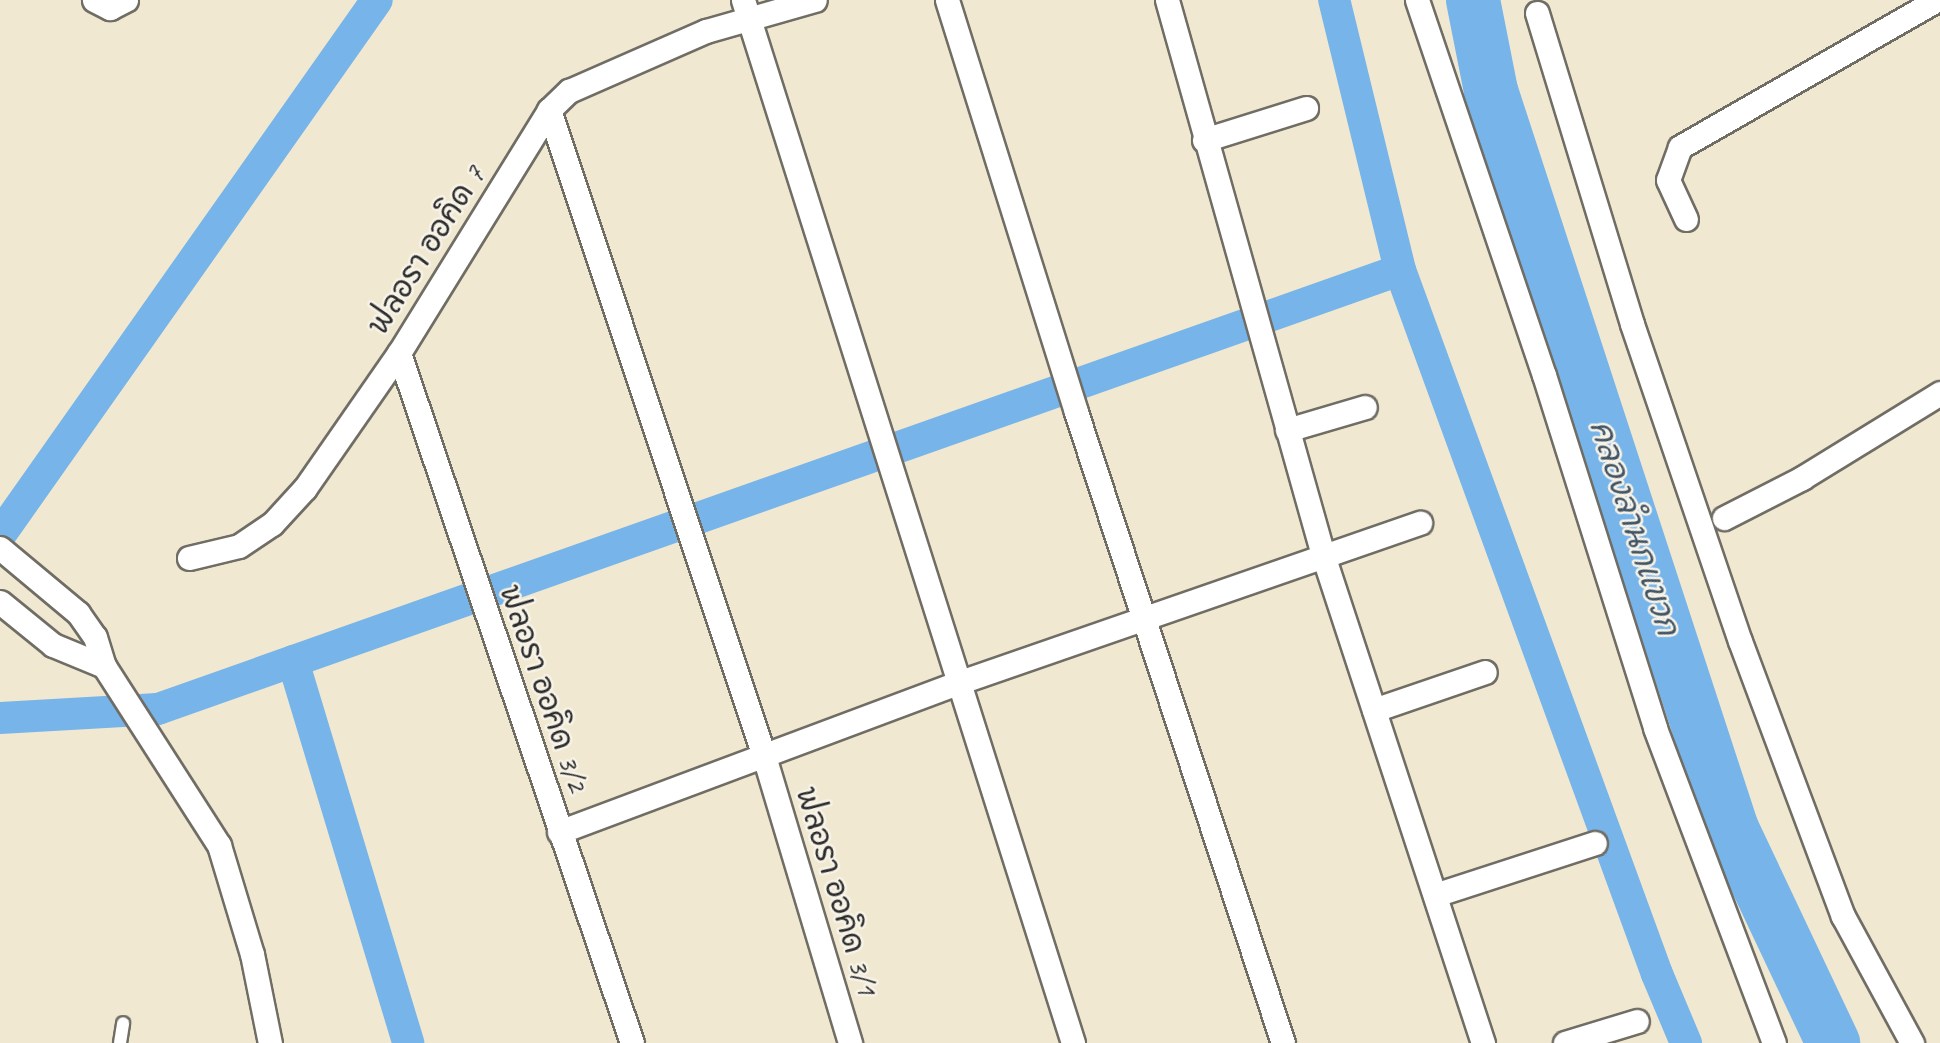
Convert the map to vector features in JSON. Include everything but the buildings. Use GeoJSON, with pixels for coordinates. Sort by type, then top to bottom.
{"type":"FeatureCollection","features":[{"type":"Feature","properties":{"kind":"street"},"geometry":{"type":"LineString","coordinates":[[94,0],[110,8],[126,0]]}},
{"type":"Feature","properties":{"kind":"street","name":"ฟลอรา ออคิด 7"},"geometry":{"type":"LineString","coordinates":[[189,558],[239,546],[272,524],[305,488],[399,353],[549,110],[569,91],[606,71],[746,9],[815,0]]}},
{"type":"Feature","properties":{"kind":"street"},"geometry":{"type":"LineString","coordinates":[[947,0],[1076,412],[1283,1043]]}},
{"type":"Feature","properties":{"kind":"street"},"geometry":{"type":"LineString","coordinates":[[1167,0],[1323,555],[1483,1043]]}},
{"type":"Feature","properties":{"kind":"street"},"geometry":{"type":"LineString","coordinates":[[1418,0],[1545,375],[1655,728],[1774,1043]]}},
{"type":"Feature","properties":{"kind":"street"},"geometry":{"type":"LineString","coordinates":[[1686,219],[1668,180],[1680,147],[1937,0]]}},
{"type":"Feature","properties":{"kind":"street"},"geometry":{"type":"LineString","coordinates":[[746,9],[1073,1043]]}},
{"type":"Feature","properties":{"kind":"street"},"geometry":{"type":"LineString","coordinates":[[1536,13],[1632,324],[1759,693],[1843,916],[1912,1043]]}},
{"type":"Feature","properties":{"kind":"street"},"geometry":{"type":"LineString","coordinates":[[1205,140],[1306,108]]}},
{"type":"Feature","properties":{"kind":"street","name":"ฟลอรา ออคิด 3/1"},"geometry":{"type":"LineString","coordinates":[[549,110],[764,756],[850,1043]]}},
{"type":"Feature","properties":{"kind":"street","name":"ฟลอรา ออคิด 3/2"},"geometry":{"type":"LineString","coordinates":[[399,353],[632,1043]]}},
{"type":"Feature","properties":{"kind":"street"},"geometry":{"type":"LineString","coordinates":[[1724,518],[1802,478],[1940,393]]}},
{"type":"Feature","properties":{"kind":"street"},"geometry":{"type":"LineString","coordinates":[[1287,430],[1365,407]]}},
{"type":"Feature","properties":{"kind":"street"},"geometry":{"type":"LineString","coordinates":[[559,832],[960,682],[1420,523]]}},
{"type":"Feature","properties":{"kind":"street"},"geometry":{"type":"LineString","coordinates":[[0,548],[66,603],[96,638],[104,666],[219,845],[252,954],[270,1043]]}},
{"type":"Feature","properties":{"kind":"street"},"geometry":{"type":"LineString","coordinates":[[0,602],[77,658],[104,666]]}},
{"type":"Feature","properties":{"kind":"street"},"geometry":{"type":"LineString","coordinates":[[1374,710],[1485,672]]}},
{"type":"Feature","properties":{"kind":"street"},"geometry":{"type":"LineString","coordinates":[[1435,895],[1595,843]]}},
{"type":"Feature","properties":{"kind":"street"},"geometry":{"type":"LineString","coordinates":[[1565,1043],[1637,1021]]}},
{"type":"Feature","properties":{"kind":"lane"},"geometry":{"type":"LineString","coordinates":[[120,1043],[123,1023]]}},
{"type":"Feature","properties":{"kind":"waterway"},"geometry":{"type":"LineString","coordinates":[[0,535],[377,0]]}},
{"type":"Feature","properties":{"kind":"waterway"},"geometry":{"type":"LineString","coordinates":[[0,718],[158,709],[1400,270],[1334,0]]}},
{"type":"Feature","properties":{"kind":"waterway","name":"คลองลำนกแขวก"},"geometry":{"type":"LineString","coordinates":[[1473,0],[1491,91],[1732,829],[1833,1043]]}},
{"type":"Feature","properties":{"kind":"waterway"},"geometry":{"type":"LineString","coordinates":[[1400,270],[1657,974],[1686,1043]]}},
{"type":"Feature","properties":{"kind":"waterway"},"geometry":{"type":"LineString","coordinates":[[293,661],[408,1043]]}}]}
